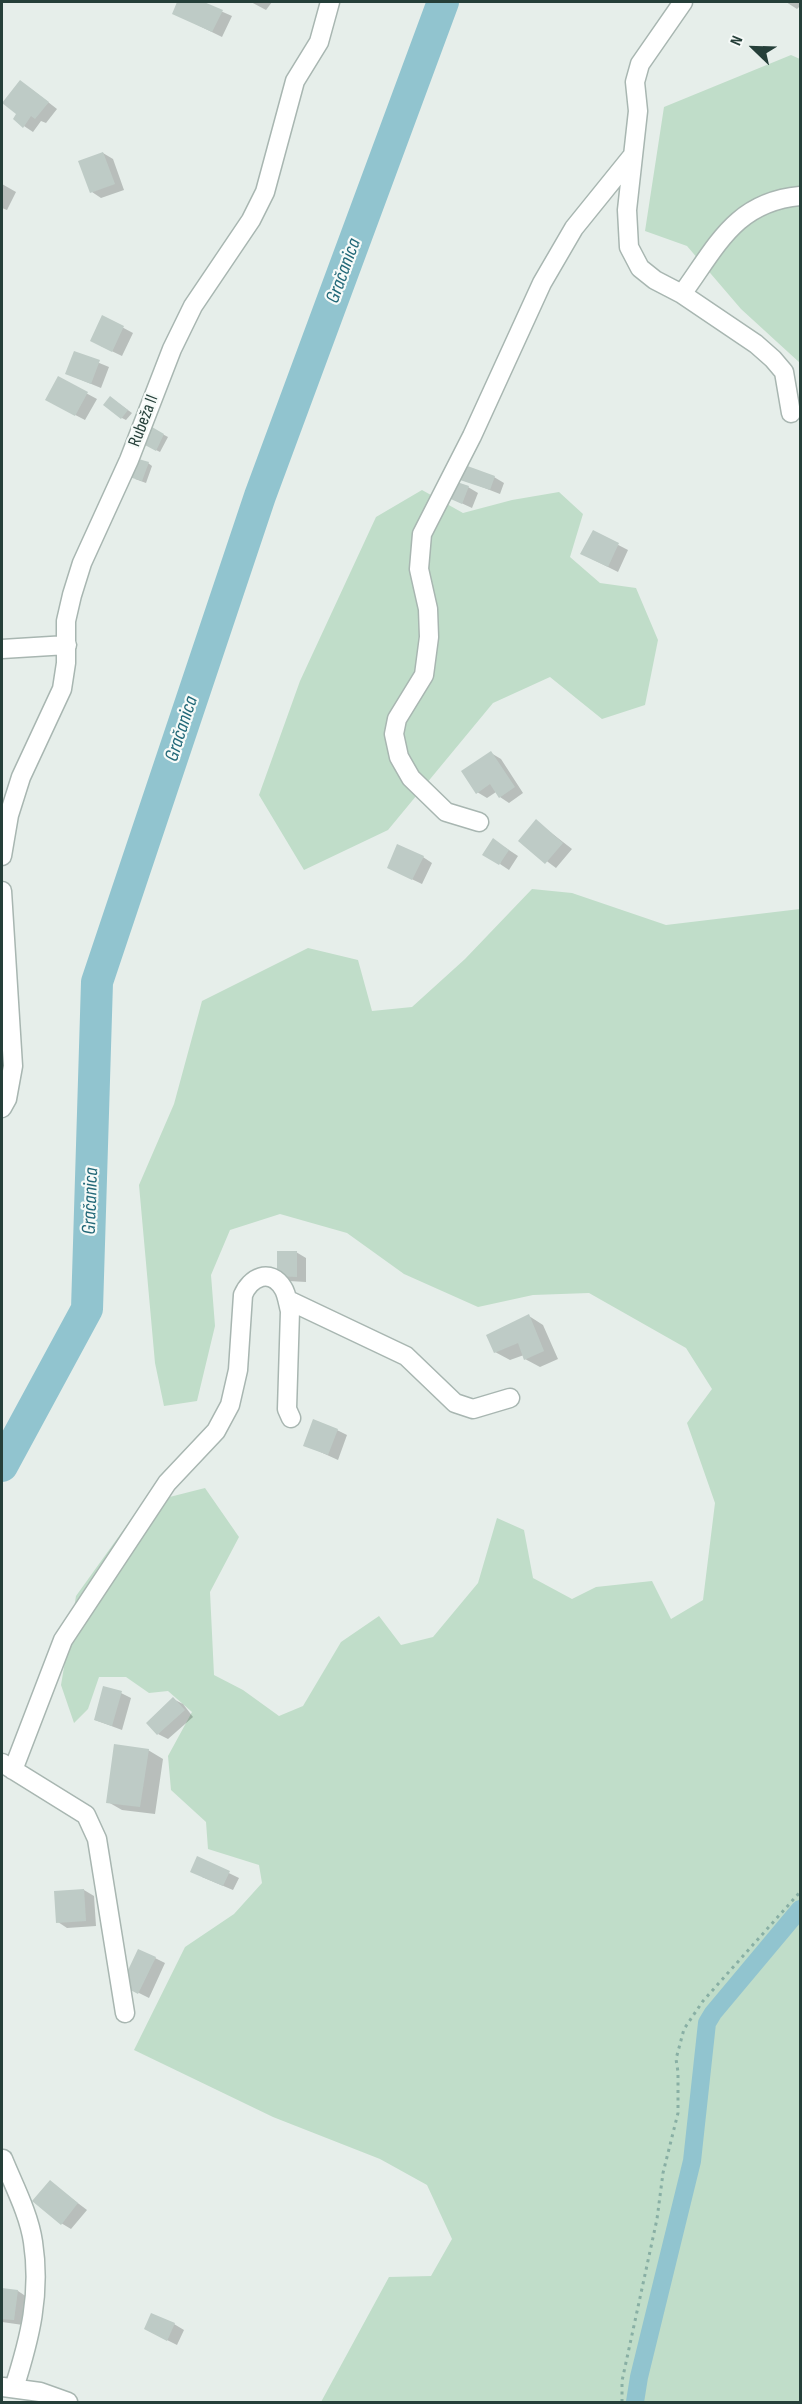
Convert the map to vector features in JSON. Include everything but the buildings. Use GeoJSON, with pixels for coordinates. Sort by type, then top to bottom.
{"type":"FeatureCollection","features":[{"type":"Feature","properties":{"kind":"street","name":"Rubeža II"},"geometry":{"type":"LineString","coordinates":[[2,856],[9,815],[21,777],[62,689],[66,663],[66,621],[82,563],[129,460],[172,349],[193,306],[251,220],[265,192],[295,81],[319,42],[330,2]]}},
{"type":"Feature","properties":{"kind":"street"},"geometry":{"type":"LineString","coordinates":[[683,2],[640,64],[635,82],[638,111],[627,210],[629,247],[640,268],[655,280],[682,294],[756,344],[773,359],[784,372],[790,413]]}},
{"type":"Feature","properties":{"kind":"street"},"geometry":{"type":"LineString","coordinates":[[479,822],[446,812],[411,778],[399,757],[394,734],[397,719],[424,675],[429,637],[428,609],[419,569],[422,534],[472,436],[542,283],[574,228],[633,155]]}},
{"type":"Feature","properties":{"kind":"street"},"geometry":{"type":"LineString","coordinates":[[682,294],[727,233],[744,215],[774,200],[801,196]]}},
{"type":"Feature","properties":{"kind":"street"},"geometry":{"type":"LineString","coordinates":[[2,649],[67,645]]}},
{"type":"Feature","properties":{"kind":"street"},"geometry":{"type":"LineString","coordinates":[[2,891],[13,1066],[7,1099],[2,1108]]}},
{"type":"Feature","properties":{"kind":"street"},"geometry":{"type":"LineString","coordinates":[[125,2013],[97,1839],[86,1815],[7,1767],[63,1640],[167,1483],[216,1431],[230,1405],[238,1370],[243,1295],[247,1286],[259,1276],[265,1275],[283,1287],[288,1300],[290,1311],[287,1409],[291,1418]]}},
{"type":"Feature","properties":{"kind":"street"},"geometry":{"type":"LineString","coordinates":[[288,1300],[406,1356],[455,1403],[473,1409],[510,1398]]}},
{"type":"Feature","properties":{"kind":"street"},"geometry":{"type":"LineString","coordinates":[[3,2159],[22,2204],[33,2241],[36,2298],[28,2345],[8,2387],[40,2392],[68,2403]]}},
{"type":"Feature","properties":{"kind":"path"},"geometry":{"type":"LineString","coordinates":[[622,2403],[622,2381],[657,2219],[663,2173],[678,2113],[676,2059],[684,2029],[703,2001],[801,1892]]}},
{"type":"Feature","properties":{"kind":"green space"},"geometry":{"type":"Polygon","coordinates":[[[791,55],[800,59],[800,363],[741,309],[687,246],[645,231],[664,107],[791,55]]]}},
{"type":"Feature","properties":{"kind":"green space"},"geometry":{"type":"Polygon","coordinates":[[[422,490],[463,513],[512,500],[559,492],[583,514],[570,557],[600,583],[636,588],[658,640],[645,705],[602,719],[550,677],[493,703],[388,830],[304,870],[259,795],[300,681],[376,517],[422,490]]]}},
{"type":"Feature","properties":{"kind":"green space"},"geometry":{"type":"Polygon","coordinates":[[[532,889],[572,893],[666,925],[800,909],[800,2402],[321,2402],[389,2277],[431,2276],[452,2239],[427,2185],[380,2159],[273,2117],[134,2050],[185,1947],[234,1914],[262,1883],[259,1865],[208,1849],[206,1822],[171,1790],[168,1756],[192,1712],[168,1691],[149,1693],[126,1677],[99,1677],[88,1709],[74,1723],[61,1685],[76,1596],[142,1504],[205,1488],[239,1537],[210,1592],[214,1675],[243,1690],[279,1716],[303,1706],[341,1642],[379,1616],[401,1645],[433,1637],[478,1583],[497,1518],[524,1530],[533,1578],[572,1599],[596,1587],[652,1581],[671,1619],[703,1600],[715,1503],[687,1423],[712,1389],[686,1348],[589,1293],[533,1295],[478,1307],[404,1274],[347,1233],[280,1214],[230,1230],[211,1275],[215,1326],[197,1401],[164,1406],[155,1363],[139,1185],[174,1104],[202,1001],[308,948],[358,960],[372,1011],[412,1007],[465,959],[532,889]]]}},
{"type":"Feature","properties":{"kind":"waterway","name":"Gračanica"},"geometry":{"type":"LineString","coordinates":[[2,1466],[87,1309],[97,982],[260,496],[443,2]]}},
{"type":"Feature","properties":{"kind":"waterway"},"geometry":{"type":"LineString","coordinates":[[635,2402],[639,2377],[692,2161],[707,2023],[800,1909]]}}]}
